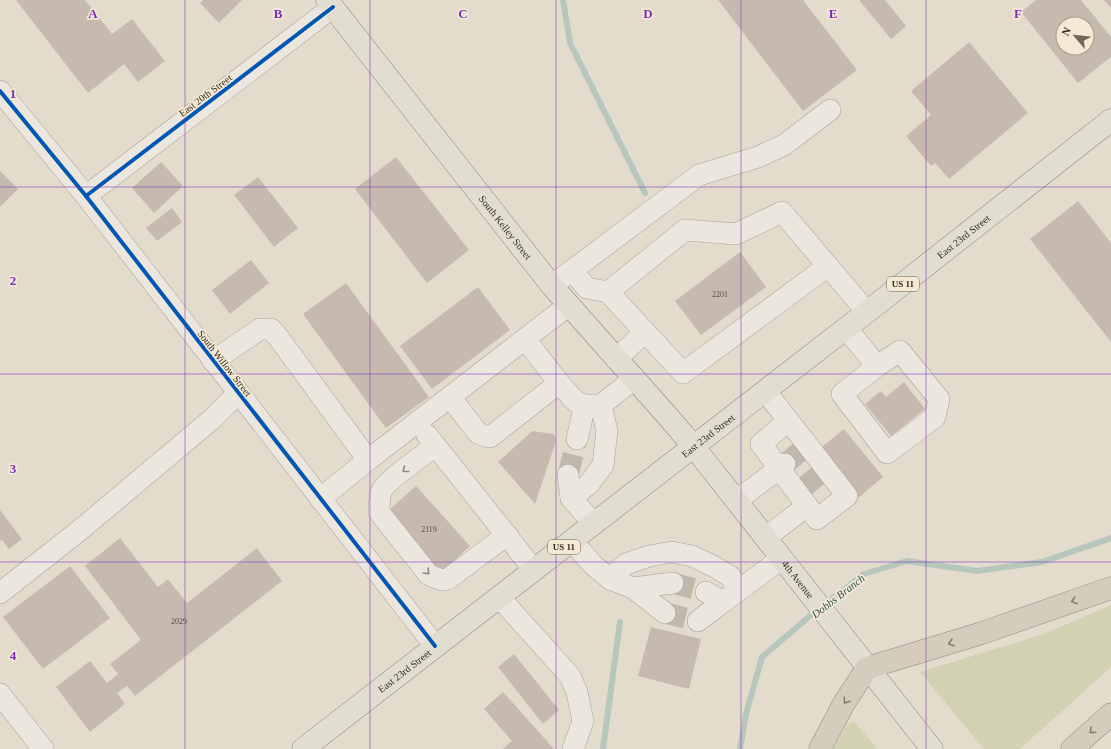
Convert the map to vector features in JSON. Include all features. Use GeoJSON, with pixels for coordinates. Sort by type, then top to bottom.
{"type":"FeatureCollection","features":[{"type":"Feature","properties":{"kind":"highway"},"geometry":{"type":"LineString","coordinates":[[820,749],[843,705],[867,668],[982,634],[1111,588]]}},
{"type":"Feature","properties":{"kind":"highway"},"geometry":{"type":"LineString","coordinates":[[1072,749],[1111,714]]}},
{"type":"Feature","properties":{"kind":"main road","name":"South Kelley Street"},"geometry":{"type":"LineString","coordinates":[[330,3],[552,286],[694,447]]}},
{"type":"Feature","properties":{"kind":"main road","name":"East 23rd Street"},"geometry":{"type":"LineString","coordinates":[[303,749],[694,447],[1111,120]]}},
{"type":"Feature","properties":{"kind":"main road","name":"4th Avenue"},"geometry":{"type":"LineString","coordinates":[[694,447],[932,749]]}},
{"type":"Feature","properties":{"kind":"street","name":"East 20th Street"},"geometry":{"type":"LineString","coordinates":[[86,196],[330,3]]}},
{"type":"Feature","properties":{"kind":"street","name":"South Willow Street"},"geometry":{"type":"LineString","coordinates":[[0,92],[86,196],[435,646]]}},
{"type":"Feature","properties":{"kind":"street"},"geometry":{"type":"LineString","coordinates":[[552,286],[699,175],[758,157],[784,145],[830,110]]}},
{"type":"Feature","properties":{"kind":"street"},"geometry":{"type":"LineString","coordinates":[[608,292],[685,230],[736,234],[782,212],[867,312]]}},
{"type":"Feature","properties":{"kind":"street"},"geometry":{"type":"LineString","coordinates":[[572,271],[587,288],[608,292],[683,373],[828,266]]}},
{"type":"Feature","properties":{"kind":"street"},"geometry":{"type":"LineString","coordinates":[[320,499],[368,460],[569,305]]}},
{"type":"Feature","properties":{"kind":"street"},"geometry":{"type":"LineString","coordinates":[[846,328],[877,366]]}},
{"type":"Feature","properties":{"kind":"street"},"geometry":{"type":"LineString","coordinates":[[213,361],[260,329],[271,329],[368,460]]}},
{"type":"Feature","properties":{"kind":"street"},"geometry":{"type":"LineString","coordinates":[[616,359],[645,332]]}},
{"type":"Feature","properties":{"kind":"street"},"geometry":{"type":"LineString","coordinates":[[525,339],[559,383],[576,402],[593,405]]}},
{"type":"Feature","properties":{"kind":"street"},"geometry":{"type":"LineString","coordinates":[[900,351],[939,399],[935,417],[887,453],[842,394],[877,366],[900,351]]}},
{"type":"Feature","properties":{"kind":"street"},"geometry":{"type":"LineString","coordinates":[[578,439],[593,405],[634,379]]}},
{"type":"Feature","properties":{"kind":"street"},"geometry":{"type":"LineString","coordinates":[[450,397],[478,433],[490,437],[559,383]]}},
{"type":"Feature","properties":{"kind":"street"},"geometry":{"type":"LineString","coordinates":[[765,391],[788,421],[804,448],[847,496],[817,519],[782,466],[761,444],[788,421]]}},
{"type":"Feature","properties":{"kind":"street"},"geometry":{"type":"LineString","coordinates":[[0,593],[80,530],[211,420],[238,393]]}},
{"type":"Feature","properties":{"kind":"street"},"geometry":{"type":"LineString","coordinates":[[570,498],[589,484],[603,465],[607,431],[593,405]]}},
{"type":"Feature","properties":{"kind":"street"},"geometry":{"type":"LineString","coordinates":[[417,422],[534,570]]}},
{"type":"Feature","properties":{"kind":"street"},"geometry":{"type":"LineString","coordinates":[[435,446],[382,489],[378,502],[378,512],[424,569],[429,575],[435,578],[442,580],[448,579],[507,535]]}},
{"type":"Feature","properties":{"kind":"street"},"geometry":{"type":"LineString","coordinates":[[736,501],[782,466]]}},
{"type":"Feature","properties":{"kind":"street"},"geometry":{"type":"LineString","coordinates":[[568,475],[570,498],[594,524]]}},
{"type":"Feature","properties":{"kind":"street"},"geometry":{"type":"LineString","coordinates":[[765,538],[802,496]]}},
{"type":"Feature","properties":{"kind":"street"},"geometry":{"type":"LineString","coordinates":[[572,541],[593,565],[610,579],[633,588],[665,613]]}},
{"type":"Feature","properties":{"kind":"street"},"geometry":{"type":"LineString","coordinates":[[610,579],[626,564],[649,556],[672,552],[692,556],[730,576],[722,595]]}},
{"type":"Feature","properties":{"kind":"street"},"geometry":{"type":"LineString","coordinates":[[698,621],[722,595],[781,559]]}},
{"type":"Feature","properties":{"kind":"street"},"geometry":{"type":"LineString","coordinates":[[633,588],[673,583]]}},
{"type":"Feature","properties":{"kind":"street"},"geometry":{"type":"LineString","coordinates":[[499,597],[570,676],[577,692],[583,721],[573,749]]}},
{"type":"Feature","properties":{"kind":"street"},"geometry":{"type":"LineString","coordinates":[[0,694],[43,749]]}},
{"type":"Feature","properties":{"kind":"green space"},"geometry":{"type":"Polygon","coordinates":[[[1111,605],[1111,667],[1020,749],[984,749],[920,672],[1044,634],[1111,605]]]}},
{"type":"Feature","properties":{"kind":"green space"},"geometry":{"type":"Polygon","coordinates":[[[854,721],[877,749],[834,749],[847,725],[854,721]]]}},
{"type":"Feature","properties":{"kind":"building"},"geometry":{"type":"Polygon","coordinates":[[[16,0],[85,0],[112,34],[132,19],[165,61],[138,82],[124,64],[88,93],[16,0]]]}},
{"type":"Feature","properties":{"kind":"building"},"geometry":{"type":"Polygon","coordinates":[[[203,0],[242,0],[219,23],[200,3],[203,0]]]}},
{"type":"Feature","properties":{"kind":"building"},"geometry":{"type":"Polygon","coordinates":[[[718,0],[803,0],[857,70],[803,111],[718,0]]]}},
{"type":"Feature","properties":{"kind":"building"},"geometry":{"type":"Polygon","coordinates":[[[859,0],[885,0],[906,26],[891,39],[859,0]]]}},
{"type":"Feature","properties":{"kind":"building"},"geometry":{"type":"Polygon","coordinates":[[[1036,0],[1081,0],[1094,16],[1055,16],[1055,54],[1021,12],[1036,0]]]}},
{"type":"Feature","properties":{"kind":"building"},"geometry":{"type":"Polygon","coordinates":[[[1104,0],[1111,0],[1111,8],[1104,0]]]}},
{"type":"Feature","properties":{"kind":"building"},"geometry":{"type":"Polygon","coordinates":[[[1095,17],[1111,37],[1111,57],[1078,83],[1056,56],[1095,56],[1095,17]]]}},
{"type":"Feature","properties":{"kind":"building"},"geometry":{"type":"Polygon","coordinates":[[[969,42],[1028,113],[949,179],[935,163],[931,166],[906,136],[931,115],[911,91],[969,42]]]}},
{"type":"Feature","properties":{"kind":"building"},"geometry":{"type":"Polygon","coordinates":[[[396,157],[469,250],[427,283],[355,189],[396,157]]]}},
{"type":"Feature","properties":{"kind":"building"},"geometry":{"type":"Polygon","coordinates":[[[161,162],[183,186],[154,213],[132,188],[161,162]]]}},
{"type":"Feature","properties":{"kind":"building"},"geometry":{"type":"Polygon","coordinates":[[[0,171],[18,189],[0,207],[0,171]]]}},
{"type":"Feature","properties":{"kind":"building"},"geometry":{"type":"Polygon","coordinates":[[[258,177],[298,228],[274,247],[234,195],[258,177]]]}},
{"type":"Feature","properties":{"kind":"building"},"geometry":{"type":"Polygon","coordinates":[[[1078,201],[1111,243],[1111,342],[1030,239],[1078,201]]]}},
{"type":"Feature","properties":{"kind":"building"},"geometry":{"type":"Polygon","coordinates":[[[172,208],[182,222],[157,241],[146,228],[172,208]]]}},
{"type":"Feature","properties":{"kind":"building"},"geometry":{"type":"Polygon","coordinates":[[[740,252],[766,287],[701,335],[675,301],[740,252]]]}},
{"type":"Feature","properties":{"kind":"building"},"geometry":{"type":"Polygon","coordinates":[[[251,260],[269,283],[230,314],[212,290],[251,260]]]}},
{"type":"Feature","properties":{"kind":"building"},"geometry":{"type":"Polygon","coordinates":[[[346,283],[429,397],[386,428],[303,314],[346,283]]]}},
{"type":"Feature","properties":{"kind":"building"},"geometry":{"type":"Polygon","coordinates":[[[478,287],[510,330],[432,389],[400,346],[478,287]]]}},
{"type":"Feature","properties":{"kind":"building"},"geometry":{"type":"Polygon","coordinates":[[[904,382],[925,409],[891,436],[865,404],[881,391],[886,397],[904,382]]]}},
{"type":"Feature","properties":{"kind":"building"},"geometry":{"type":"Polygon","coordinates":[[[844,429],[883,477],[857,499],[818,450],[844,429]]]}},
{"type":"Feature","properties":{"kind":"building"},"geometry":{"type":"Polygon","coordinates":[[[532,431],[554,434],[556,441],[535,504],[498,462],[532,431]]]}},
{"type":"Feature","properties":{"kind":"building"},"geometry":{"type":"Polygon","coordinates":[[[416,486],[470,546],[441,573],[387,512],[416,486]]]}},
{"type":"Feature","properties":{"kind":"building"},"geometry":{"type":"Polygon","coordinates":[[[0,510],[22,539],[9,549],[2,540],[0,541],[0,510]]]}},
{"type":"Feature","properties":{"kind":"building"},"geometry":{"type":"Polygon","coordinates":[[[120,538],[158,587],[168,579],[187,603],[257,548],[282,581],[135,696],[127,686],[117,693],[125,704],[90,732],[56,687],[90,661],[107,683],[118,674],[110,664],[141,640],[85,566],[120,538]]]}},
{"type":"Feature","properties":{"kind":"building"},"geometry":{"type":"Polygon","coordinates":[[[70,566],[110,618],[43,669],[3,617],[70,566]]]}},
{"type":"Feature","properties":{"kind":"building"},"geometry":{"type":"Polygon","coordinates":[[[651,627],[701,639],[689,689],[638,676],[651,627]]]}},
{"type":"Feature","properties":{"kind":"building"},"geometry":{"type":"Polygon","coordinates":[[[514,654],[559,710],[543,724],[498,667],[514,654]]]}},
{"type":"Feature","properties":{"kind":"building"},"geometry":{"type":"Polygon","coordinates":[[[503,692],[554,749],[503,749],[512,741],[484,709],[503,692]]]}},
{"type":"Feature","properties":{"kind":"waterway"},"geometry":{"type":"LineString","coordinates":[[563,0],[570,43],[645,193]]}},
{"type":"Feature","properties":{"kind":"waterway","name":"Dobbs Branch"},"geometry":{"type":"LineString","coordinates":[[740,749],[746,714],[762,657],[811,615],[864,574],[907,561],[977,571],[1042,562],[1111,538]]}},
{"type":"Feature","properties":{"kind":"waterway"},"geometry":{"type":"LineString","coordinates":[[603,749],[620,622]]}},
{"type":"Feature","properties":{"kind":"tunnel"},"geometry":{"type":"LineString","coordinates":[[568,475],[577,439]]}},
{"type":"Feature","properties":{"kind":"tunnel"},"geometry":{"type":"LineString","coordinates":[[785,464],[802,450]]}},
{"type":"Feature","properties":{"kind":"tunnel"},"geometry":{"type":"LineString","coordinates":[[803,488],[820,474]]}},
{"type":"Feature","properties":{"kind":"tunnel"},"geometry":{"type":"LineString","coordinates":[[673,583],[706,592]]}},
{"type":"Feature","properties":{"kind":"tunnel"},"geometry":{"type":"LineString","coordinates":[[665,613],[698,621]]}},
{"type":"Feature","properties":{"kind":"cycle path"},"geometry":{"type":"LineString","coordinates":[[86,196],[333,7]]}},
{"type":"Feature","properties":{"kind":"cycle path"},"geometry":{"type":"LineString","coordinates":[[0,91],[86,196],[435,646]]}}]}
